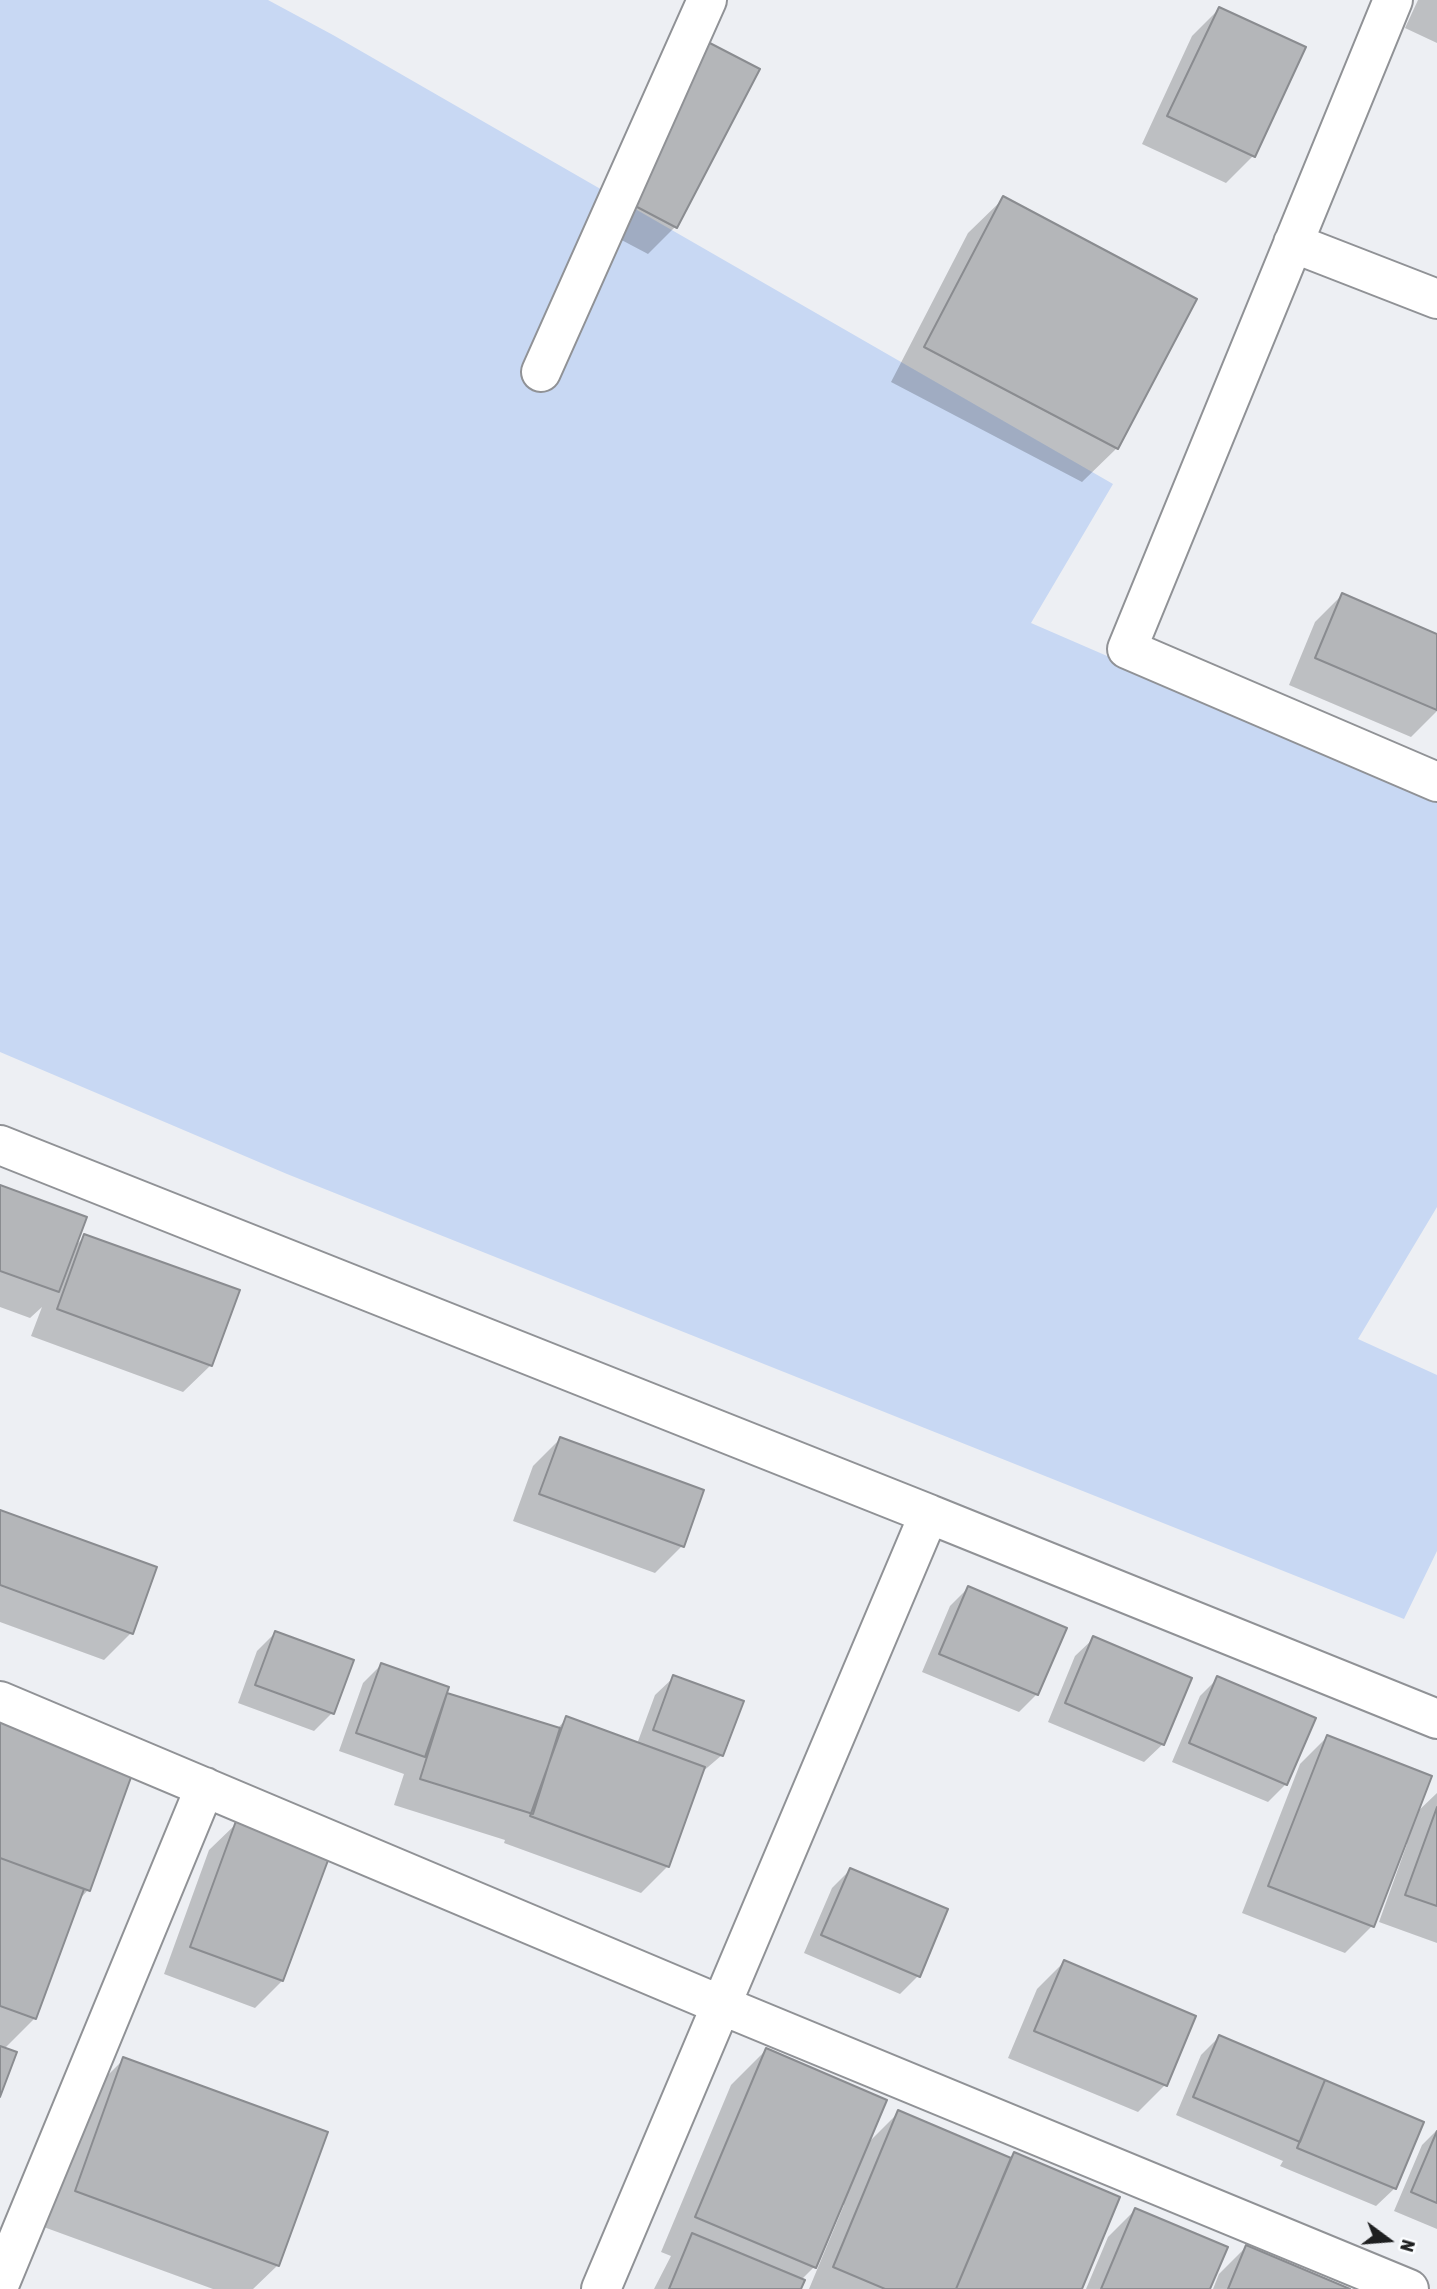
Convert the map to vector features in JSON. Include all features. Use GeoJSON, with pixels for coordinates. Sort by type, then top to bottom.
{"type":"FeatureCollection","features":[{"type":"Feature","properties":{"kind":"street"},"geometry":{"type":"LineString","coordinates":[[541,372],[707,0]]}},
{"type":"Feature","properties":{"kind":"street"},"geometry":{"type":"LineString","coordinates":[[1393,0],[1127,649],[1437,782]]}},
{"type":"Feature","properties":{"kind":"street"},"geometry":{"type":"LineString","coordinates":[[1293,243],[1437,299]]}},
{"type":"Feature","properties":{"kind":"street"},"geometry":{"type":"LineString","coordinates":[[0,1145],[1437,1719]]}},
{"type":"Feature","properties":{"kind":"street"},"geometry":{"type":"LineString","coordinates":[[601,2289],[929,1514]]}},
{"type":"Feature","properties":{"kind":"street"},"geometry":{"type":"LineString","coordinates":[[0,1701],[722,2005],[1409,2289]]}},
{"type":"Feature","properties":{"kind":"street"},"geometry":{"type":"LineString","coordinates":[[0,2283],[205,1787]]}},
{"type":"Feature","properties":{"kind":"shaded area"},"geometry":{"type":"Polygon","coordinates":[[[0,0],[268,0],[333,35],[1113,484],[1031,623],[1437,799],[1437,1207],[1358,1339],[1437,1375],[1437,1551],[1404,1619],[287,1174],[0,1052],[0,0]]]}},
{"type":"Feature","properties":{"kind":"building"},"geometry":{"type":"Polygon","coordinates":[[[1219,7],[1306,47],[1255,157],[1167,116],[1219,7]]]}},
{"type":"Feature","properties":{"kind":"building"},"geometry":{"type":"Polygon","coordinates":[[[704,40],[760,69],[677,228],[620,198],[704,40]]]}},
{"type":"Feature","properties":{"kind":"building"},"geometry":{"type":"Polygon","coordinates":[[[1003,196],[1197,299],[1118,449],[924,347],[1003,196]]]}},
{"type":"Feature","properties":{"kind":"building"},"geometry":{"type":"Polygon","coordinates":[[[1342,593],[1437,634],[1437,710],[1315,658],[1342,593]]]}},
{"type":"Feature","properties":{"kind":"building"},"geometry":{"type":"Polygon","coordinates":[[[0,1185],[87,1217],[59,1292],[0,1271],[0,1185]]]}},
{"type":"Feature","properties":{"kind":"building"},"geometry":{"type":"Polygon","coordinates":[[[84,1234],[240,1290],[212,1366],[57,1309],[84,1234]]]}},
{"type":"Feature","properties":{"kind":"building"},"geometry":{"type":"Polygon","coordinates":[[[560,1437],[704,1490],[684,1547],[539,1494],[560,1437]]]}},
{"type":"Feature","properties":{"kind":"building"},"geometry":{"type":"Polygon","coordinates":[[[0,1510],[157,1567],[133,1634],[0,1585],[0,1510]]]}},
{"type":"Feature","properties":{"kind":"building"},"geometry":{"type":"Polygon","coordinates":[[[968,1586],[1067,1628],[1038,1695],[939,1654],[968,1586]]]}},
{"type":"Feature","properties":{"kind":"building"},"geometry":{"type":"Polygon","coordinates":[[[275,1631],[354,1660],[334,1714],[255,1685],[275,1631]]]}},
{"type":"Feature","properties":{"kind":"building"},"geometry":{"type":"Polygon","coordinates":[[[1093,1636],[1192,1678],[1164,1745],[1065,1703],[1093,1636]]]}},
{"type":"Feature","properties":{"kind":"building"},"geometry":{"type":"Polygon","coordinates":[[[381,1663],[449,1687],[425,1757],[356,1733],[381,1663]]]}},
{"type":"Feature","properties":{"kind":"building"},"geometry":{"type":"Polygon","coordinates":[[[673,1675],[744,1701],[723,1756],[653,1730],[673,1675]]]}},
{"type":"Feature","properties":{"kind":"building"},"geometry":{"type":"Polygon","coordinates":[[[1217,1676],[1316,1718],[1287,1785],[1189,1743],[1217,1676]]]}},
{"type":"Feature","properties":{"kind":"building"},"geometry":{"type":"Polygon","coordinates":[[[447,1693],[560,1728],[533,1814],[420,1779],[447,1693]]]}},
{"type":"Feature","properties":{"kind":"building"},"geometry":{"type":"Polygon","coordinates":[[[566,1716],[705,1767],[669,1867],[530,1816],[566,1716]]]}},
{"type":"Feature","properties":{"kind":"building"},"geometry":{"type":"Polygon","coordinates":[[[0,1720],[134,1769],[90,1891],[0,1858],[0,1720]]]}},
{"type":"Feature","properties":{"kind":"building"},"geometry":{"type":"Polygon","coordinates":[[[1327,1735],[1432,1776],[1374,1927],[1268,1886],[1327,1735]]]}},
{"type":"Feature","properties":{"kind":"building"},"geometry":{"type":"Polygon","coordinates":[[[1437,1807],[1437,1906],[1405,1895],[1437,1807]]]}},
{"type":"Feature","properties":{"kind":"building"},"geometry":{"type":"Polygon","coordinates":[[[236,1821],[330,1855],[283,1981],[190,1947],[236,1821]]]}},
{"type":"Feature","properties":{"kind":"building"},"geometry":{"type":"Polygon","coordinates":[[[0,1858],[84,1889],[36,2019],[0,2006],[0,1858]]]}},
{"type":"Feature","properties":{"kind":"building"},"geometry":{"type":"Polygon","coordinates":[[[850,1868],[948,1909],[920,1977],[821,1935],[850,1868]]]}},
{"type":"Feature","properties":{"kind":"building"},"geometry":{"type":"Polygon","coordinates":[[[1064,1960],[1196,2016],[1167,2086],[1034,2031],[1064,1960]]]}},
{"type":"Feature","properties":{"kind":"building"},"geometry":{"type":"Polygon","coordinates":[[[1219,2035],[1325,2080],[1300,2142],[1193,2097],[1219,2035]]]}},
{"type":"Feature","properties":{"kind":"building"},"geometry":{"type":"Polygon","coordinates":[[[0,2046],[17,2052],[0,2097],[0,2046]]]}},
{"type":"Feature","properties":{"kind":"building"},"geometry":{"type":"Polygon","coordinates":[[[766,2048],[887,2100],[816,2268],[695,2217],[766,2048]]]}},
{"type":"Feature","properties":{"kind":"building"},"geometry":{"type":"Polygon","coordinates":[[[123,2057],[328,2132],[279,2266],[75,2191],[123,2057]]]}},
{"type":"Feature","properties":{"kind":"building"},"geometry":{"type":"Polygon","coordinates":[[[1325,2080],[1424,2122],[1396,2189],[1297,2148],[1325,2080]]]}},
{"type":"Feature","properties":{"kind":"building"},"geometry":{"type":"Polygon","coordinates":[[[898,2110],[1011,2158],[956,2289],[885,2289],[833,2267],[898,2110]]]}},
{"type":"Feature","properties":{"kind":"building"},"geometry":{"type":"Polygon","coordinates":[[[1437,2131],[1437,2203],[1411,2192],[1437,2131]]]}},
{"type":"Feature","properties":{"kind":"building"},"geometry":{"type":"Polygon","coordinates":[[[1014,2152],[1120,2197],[1082,2289],[956,2289],[1014,2152]]]}},
{"type":"Feature","properties":{"kind":"building"},"geometry":{"type":"Polygon","coordinates":[[[1135,2208],[1228,2247],[1210,2289],[1101,2289],[1135,2208]]]}},
{"type":"Feature","properties":{"kind":"building"},"geometry":{"type":"Polygon","coordinates":[[[692,2233],[805,2280],[801,2289],[669,2289],[692,2233]]]}},
{"type":"Feature","properties":{"kind":"building"},"geometry":{"type":"Polygon","coordinates":[[[1246,2245],[1350,2289],[1228,2289],[1246,2245]]]}}]}
